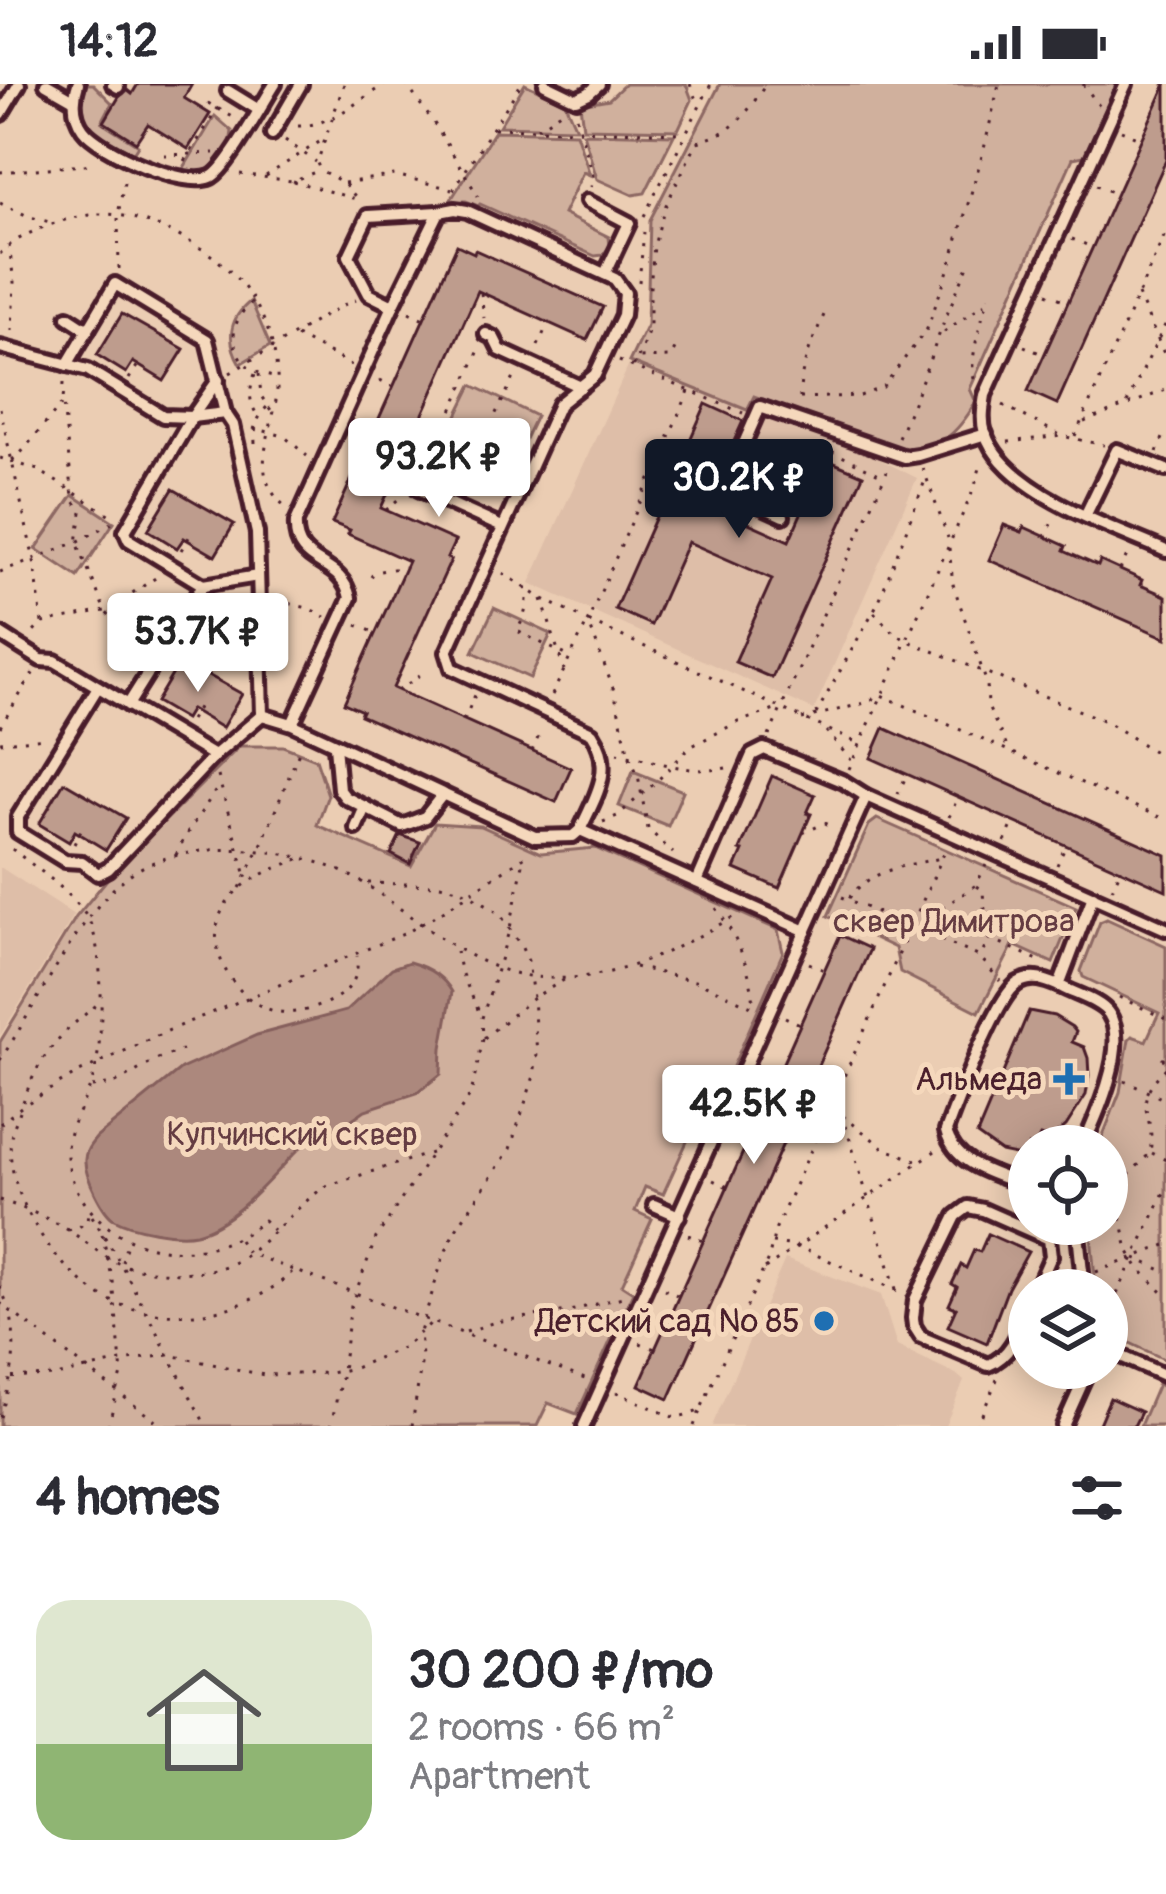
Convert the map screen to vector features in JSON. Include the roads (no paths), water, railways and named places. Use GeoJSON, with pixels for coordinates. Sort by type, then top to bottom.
{"type":"FeatureCollection","features":[{"type":"Feature","properties":{"kind":"lane"},"geometry":{"type":"LineString","coordinates":[[1,114],[19,84]]}},
{"type":"Feature","properties":{"kind":"lane"},"geometry":{"type":"LineString","coordinates":[[46,84],[74,100]]}},
{"type":"Feature","properties":{"kind":"lane"},"geometry":{"type":"LineString","coordinates":[[78,84],[74,100],[85,132],[175,178],[206,179],[220,172],[274,84]]}},
{"type":"Feature","properties":{"kind":"lane"},"geometry":{"type":"LineString","coordinates":[[274,129],[302,84]]}},
{"type":"Feature","properties":{"kind":"lane"},"geometry":{"type":"LineString","coordinates":[[545,84],[571,100],[598,84]]}},
{"type":"Feature","properties":{"kind":"lane"},"geometry":{"type":"LineString","coordinates":[[1126,84],[985,395],[983,422],[988,439],[1020,479],[1046,497],[1166,551]]}},
{"type":"Feature","properties":{"kind":"lane"},"geometry":{"type":"LineString","coordinates":[[228,91],[259,110]]}},
{"type":"Feature","properties":{"kind":"lane"},"geometry":{"type":"LineString","coordinates":[[587,201],[629,223],[605,274]]}},
{"type":"Feature","properties":{"kind":"lane"},"geometry":{"type":"LineString","coordinates":[[262,715],[292,724],[535,836],[574,836],[604,778],[603,754],[592,733],[452,668],[447,652],[559,404],[595,375],[623,315],[625,292],[605,274],[467,211],[455,208],[368,216],[349,256],[369,294],[398,307]]}},
{"type":"Feature","properties":{"kind":"lane"},"geometry":{"type":"LineString","coordinates":[[292,724],[345,622],[350,598],[335,571],[310,558],[298,544],[298,516],[439,212]]}},
{"type":"Feature","properties":{"kind":"lane"},"geometry":{"type":"LineString","coordinates":[[346,219],[362,226]]}},
{"type":"Feature","properties":{"kind":"lane"},"geometry":{"type":"LineString","coordinates":[[67,365],[115,284],[207,340],[254,512],[262,715]]}},
{"type":"Feature","properties":{"kind":"lane"},"geometry":{"type":"LineString","coordinates":[[68,317],[88,330]]}},
{"type":"Feature","properties":{"kind":"lane"},"geometry":{"type":"LineString","coordinates":[[486,334],[500,350],[581,387]]}},
{"type":"Feature","properties":{"kind":"lane"},"geometry":{"type":"LineString","coordinates":[[4,348],[88,370],[163,416],[225,413]]}},
{"type":"Feature","properties":{"kind":"lane"},"geometry":{"type":"LineString","coordinates":[[218,380],[125,531],[129,540],[203,585],[258,576]]}},
{"type":"Feature","properties":{"kind":"lane"},"geometry":{"type":"LineString","coordinates":[[783,516],[724,489],[760,406],[890,459],[988,439]]}},
{"type":"Feature","properties":{"kind":"lane"},"geometry":{"type":"LineString","coordinates":[[1086,514],[1118,449],[1166,470]]}},
{"type":"Feature","properties":{"kind":"lane"},"geometry":{"type":"LineString","coordinates":[[411,491],[502,527]]}},
{"type":"Feature","properties":{"kind":"lane"},"geometry":{"type":"LineString","coordinates":[[128,705],[203,585]]}},
{"type":"Feature","properties":{"kind":"lane"},"geometry":{"type":"LineString","coordinates":[[0,634],[41,660],[56,661],[214,756]]}},
{"type":"Feature","properties":{"kind":"lane"},"geometry":{"type":"LineString","coordinates":[[98,687],[18,818],[18,832],[65,862],[82,862],[98,874],[214,756],[262,715]]}},
{"type":"Feature","properties":{"kind":"lane"},"geometry":{"type":"LineString","coordinates":[[335,746],[345,797],[402,826],[425,817],[443,794]]}},
{"type":"Feature","properties":{"kind":"lane"},"geometry":{"type":"LineString","coordinates":[[697,882],[747,764],[764,749],[1166,929]]}},
{"type":"Feature","properties":{"kind":"lane"},"geometry":{"type":"LineString","coordinates":[[584,1426],[866,796]]}},
{"type":"Feature","properties":{"kind":"lane"},"geometry":{"type":"LineString","coordinates":[[356,828],[365,807]]}},
{"type":"Feature","properties":{"kind":"lane"},"geometry":{"type":"LineString","coordinates":[[580,830],[806,931]]}},
{"type":"Feature","properties":{"kind":"lane"},"geometry":{"type":"LineString","coordinates":[[1059,986],[1093,896]]}},
{"type":"Feature","properties":{"kind":"lane"},"geometry":{"type":"LineString","coordinates":[[1008,1178],[966,1161],[946,1132],[1000,1005],[1016,985],[1033,978],[1059,986],[1105,1008],[1111,1016],[1114,1041],[1109,1076],[1092,1125]]}},
{"type":"Feature","properties":{"kind":"lane"},"geometry":{"type":"LineString","coordinates":[[654,1205],[679,1216]]}},
{"type":"Feature","properties":{"kind":"lane"},"geometry":{"type":"LineString","coordinates":[[1008,1352],[995,1363],[980,1364],[921,1337],[914,1326],[915,1300],[956,1216],[968,1207],[1049,1239],[1052,1256],[1046,1269]]}},
{"type":"Feature","properties":{"kind":"lane"},"geometry":{"type":"LineString","coordinates":[[1128,1359],[1166,1376]]}},
{"type":"Feature","properties":{"kind":"lane"},"geometry":{"type":"LineString","coordinates":[[1063,1426],[1079,1389]]}},
{"type":"Feature","properties":{"kind":"place","name":"Альмеда"},"geometry":{"type":"Point","coordinates":[1069,1079]}},
{"type":"Feature","properties":{"kind":"place","name":"Детский сад № 85"},"geometry":{"type":"Point","coordinates":[824,1321]}},
{"type":"Feature","properties":{"kind":"park label","name":"сквер Димитрова"},"geometry":{"type":"Point","coordinates":[954,921]}},
{"type":"Feature","properties":{"kind":"park label","name":"Купчинский сквер"},"geometry":{"type":"Point","coordinates":[292,1134]}}]}
